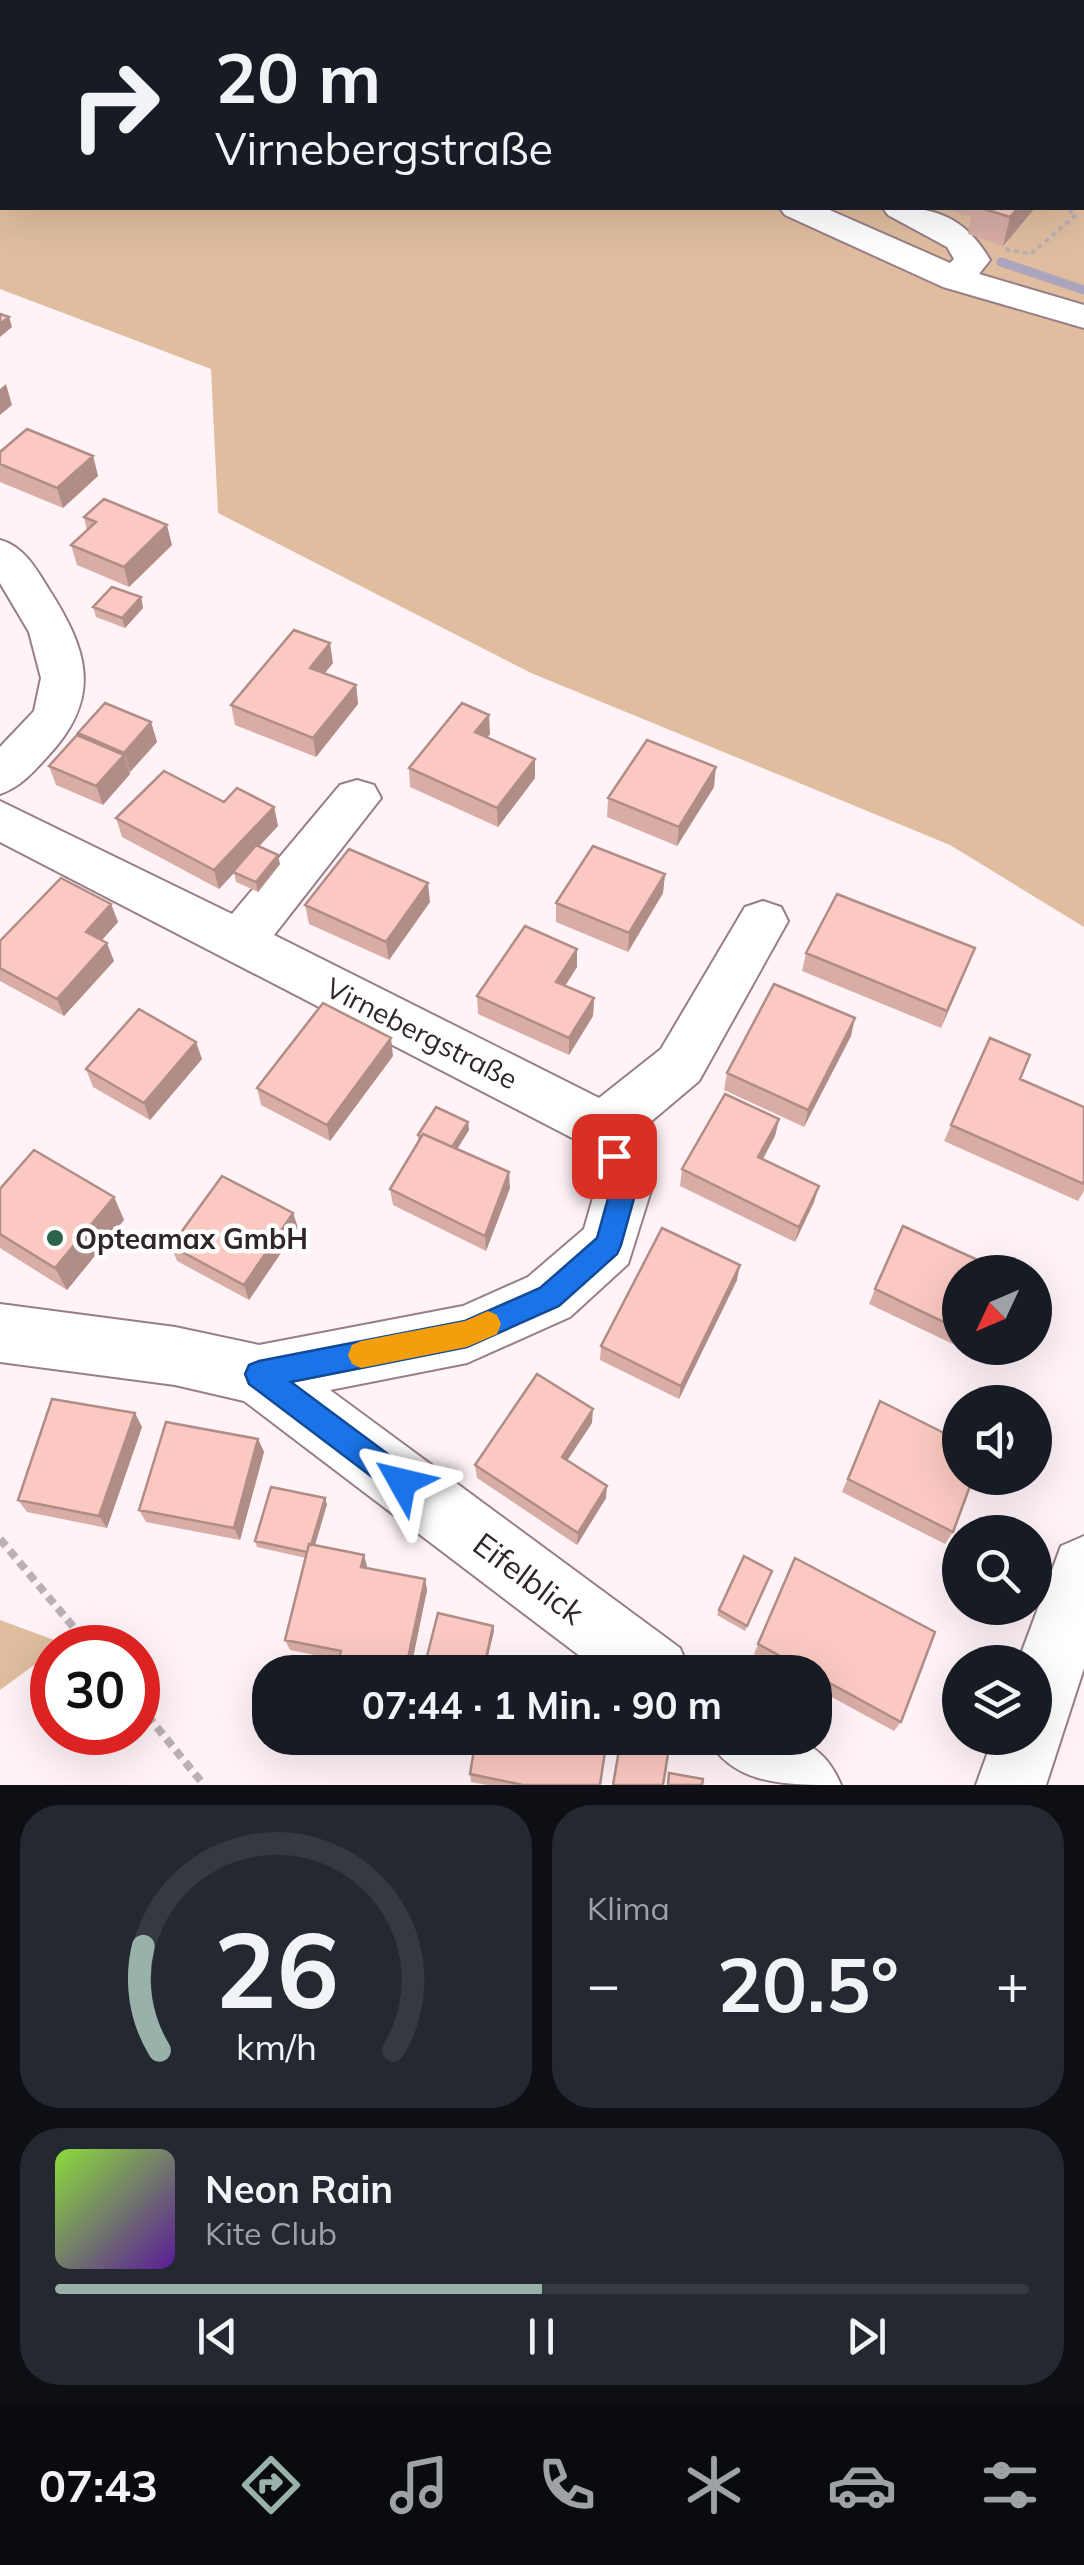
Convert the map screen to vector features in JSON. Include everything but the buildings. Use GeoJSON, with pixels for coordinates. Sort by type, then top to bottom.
{"type":"FeatureCollection","features":[{"type":"Feature","properties":{"kind":"street"},"geometry":{"type":"LineString","coordinates":[[801,210],[956,279],[1084,317]]}},
{"type":"Feature","properties":{"kind":"street"},"geometry":{"type":"LineString","coordinates":[[904,210],[960,240],[972,260],[956,279]]}},
{"type":"Feature","properties":{"kind":"street"},"geometry":{"type":"LineString","coordinates":[[0,554],[58,644],[66,680],[55,717],[0,776]]}},
{"type":"Feature","properties":{"kind":"street"},"geometry":{"type":"LineString","coordinates":[[240,940],[357,798]]}},
{"type":"Feature","properties":{"kind":"street","name":"Virnebergstraße"},"geometry":{"type":"LineString","coordinates":[[0,820],[604,1127]]}},
{"type":"Feature","properties":{"kind":"street"},"geometry":{"type":"LineString","coordinates":[[0,1333],[174,1356],[259,1374],[467,1334],[549,1297],[608,1245],[625,1184],[604,1127],[680,1064],[762,921]]}},
{"type":"Feature","properties":{"kind":"street","name":"Eifelblick"},"geometry":{"type":"LineString","coordinates":[[259,1374],[633,1655]]}},
{"type":"Feature","properties":{"kind":"street"},"geometry":{"type":"LineString","coordinates":[[1052,1663],[1084,1569]]}},
{"type":"Feature","properties":{"kind":"street"},"geometry":{"type":"LineString","coordinates":[[765,1755],[806,1785]]}},
{"type":"Feature","properties":{"kind":"street"},"geometry":{"type":"LineString","coordinates":[[1011,1785],[1021,1755]]}},
{"type":"Feature","properties":{"kind":"path"},"geometry":{"type":"LineString","coordinates":[[1031,254],[1076,215],[1069,210]]}},
{"type":"Feature","properties":{"kind":"path"},"geometry":{"type":"LineString","coordinates":[[0,1539],[72,1625]]}},
{"type":"Feature","properties":{"kind":"path"},"geometry":{"type":"LineString","coordinates":[[160,1731],[204,1785]]}},
{"type":"Feature","properties":{"kind":"shaded area"},"geometry":{"type":"Polygon","coordinates":[[[0,210],[1084,210],[1084,927],[950,845],[531,673],[218,513],[211,369],[0,289],[0,210]]]}},
{"type":"Feature","properties":{"kind":"shaded area"},"geometry":{"type":"Polygon","coordinates":[[[0,1620],[30,1631],[30,1668],[0,1690],[0,1620]]]}},
{"type":"Feature","properties":{"kind":"waterway"},"geometry":{"type":"LineString","coordinates":[[1001,262],[1084,290]]}},
{"type":"Feature","properties":{"kind":"slow traffic"},"geometry":{"type":"LineString","coordinates":[[361,1355],[467,1334],[488,1324]]}},
{"type":"Feature","properties":{"kind":"place","name":"Opteamax GmbH"},"geometry":{"type":"Point","coordinates":[55,1238]}},
{"type":"Feature","properties":{"kind":"route"},"geometry":{"type":"LineString","coordinates":[[402,1482],[259,1374],[467,1334],[549,1297],[608,1245],[625,1184],[614,1156]]}}]}
